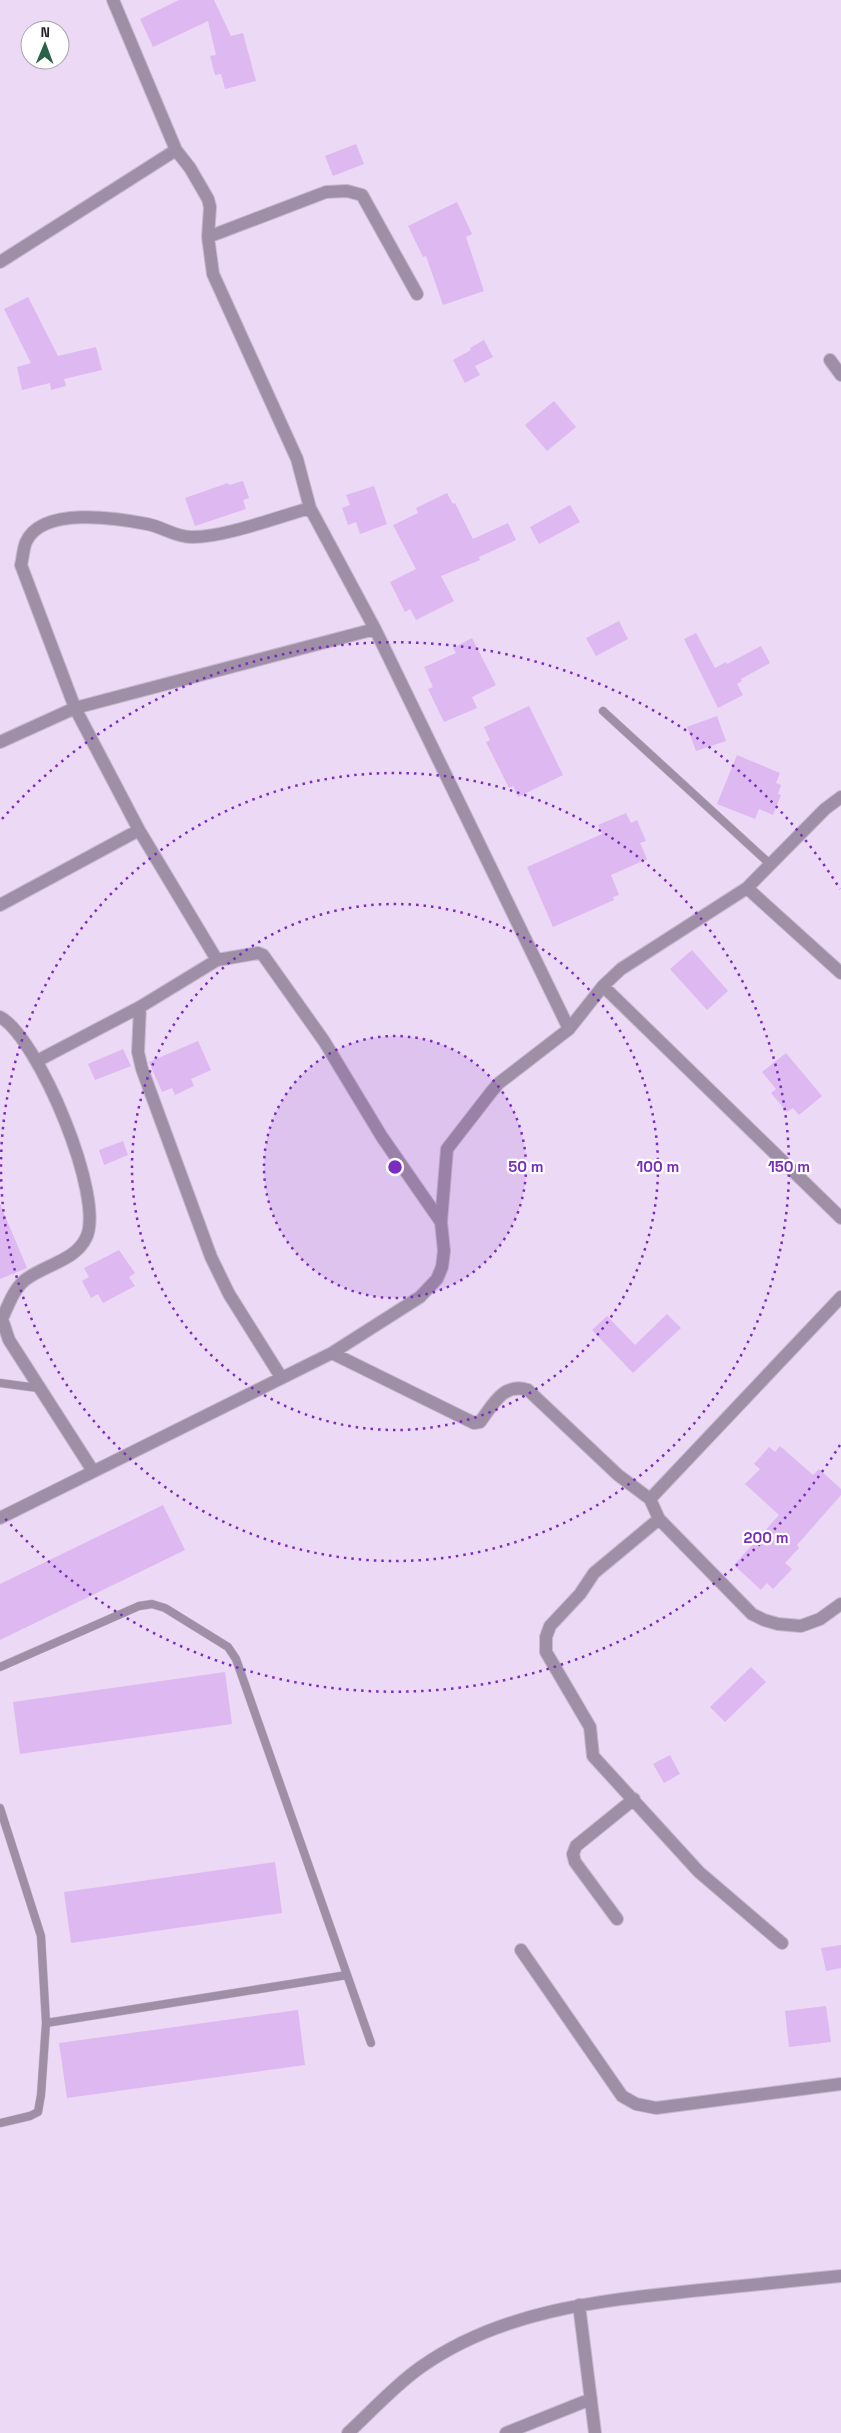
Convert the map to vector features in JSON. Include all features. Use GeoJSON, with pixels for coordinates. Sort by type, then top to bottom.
{"type":"FeatureCollection","features":[{"type":"Feature","properties":{"kind":"street"},"geometry":{"type":"LineString","coordinates":[[113,0],[176,150],[190,168],[208,199],[210,207],[208,237],[214,274],[297,459],[310,508],[375,629],[569,1029]]}},
{"type":"Feature","properties":{"kind":"street"},"geometry":{"type":"LineString","coordinates":[[0,262],[176,150]]}},
{"type":"Feature","properties":{"kind":"street"},"geometry":{"type":"LineString","coordinates":[[208,237],[326,192],[346,191],[362,195],[417,294]]}},
{"type":"Feature","properties":{"kind":"street"},"geometry":{"type":"LineString","coordinates":[[830,360],[841,375]]}},
{"type":"Feature","properties":{"kind":"street"},"geometry":{"type":"LineString","coordinates":[[217,960],[139,830],[75,708],[21,565],[26,541],[37,529],[58,519],[83,516],[149,524],[177,535],[191,537],[210,536],[310,508]]}},
{"type":"Feature","properties":{"kind":"street"},"geometry":{"type":"LineString","coordinates":[[0,742],[75,708],[375,629]]}},
{"type":"Feature","properties":{"kind":"street"},"geometry":{"type":"LineString","coordinates":[[0,1518],[332,1353],[420,1297],[437,1279],[442,1268],[444,1251],[441,1222],[447,1149],[499,1083],[569,1029],[603,986],[621,969],[747,888],[825,809],[841,797]]}},
{"type":"Feature","properties":{"kind":"street"},"geometry":{"type":"LineString","coordinates":[[0,905],[139,830]]}},
{"type":"Feature","properties":{"kind":"street"},"geometry":{"type":"LineString","coordinates":[[747,888],[841,973]]}},
{"type":"Feature","properties":{"kind":"street"},"geometry":{"type":"LineString","coordinates":[[37,1061],[140,1006],[217,960],[252,952],[263,955],[319,1034],[382,1137],[441,1222]]}},
{"type":"Feature","properties":{"kind":"street"},"geometry":{"type":"LineString","coordinates":[[603,986],[841,1218]]}},
{"type":"Feature","properties":{"kind":"street"},"geometry":{"type":"LineString","coordinates":[[140,1006],[138,1052],[142,1069],[211,1257],[229,1294],[281,1377]]}},
{"type":"Feature","properties":{"kind":"street"},"geometry":{"type":"LineString","coordinates":[[0,1017],[10,1023],[37,1061],[73,1142],[91,1206],[90,1226],[86,1240],[76,1252],[24,1281],[14,1293],[2,1319],[9,1340],[93,1472]]}},
{"type":"Feature","properties":{"kind":"street"},"geometry":{"type":"LineString","coordinates":[[650,1499],[841,1297]]}},
{"type":"Feature","properties":{"kind":"street"},"geometry":{"type":"LineString","coordinates":[[332,1353],[474,1423],[480,1422],[496,1399],[506,1390],[520,1387],[528,1390],[618,1475],[650,1499],[658,1519],[752,1614],[778,1624],[801,1626],[820,1619],[841,1604]]}},
{"type":"Feature","properties":{"kind":"street"},"geometry":{"type":"LineString","coordinates":[[658,1519],[594,1574],[580,1594],[550,1626],[546,1637],[546,1652],[590,1727],[593,1756],[634,1799],[698,1872],[782,1943]]}},
{"type":"Feature","properties":{"kind":"street"},"geometry":{"type":"LineString","coordinates":[[617,1919],[575,1862],[573,1854],[576,1846],[634,1799]]}},
{"type":"Feature","properties":{"kind":"street"},"geometry":{"type":"LineString","coordinates":[[521,1950],[622,2096],[636,2104],[656,2108],[841,2084]]}},
{"type":"Feature","properties":{"kind":"street"},"geometry":{"type":"LineString","coordinates":[[348,2433],[420,2367],[473,2337],[504,2324],[579,2305],[659,2294],[841,2276]]}},
{"type":"Feature","properties":{"kind":"street"},"geometry":{"type":"LineString","coordinates":[[579,2305],[594,2433]]}},
{"type":"Feature","properties":{"kind":"street"},"geometry":{"type":"LineString","coordinates":[[506,2433],[591,2399]]}},
{"type":"Feature","properties":{"kind":"lane"},"geometry":{"type":"LineString","coordinates":[[603,711],[771,865]]}},
{"type":"Feature","properties":{"kind":"lane"},"geometry":{"type":"LineString","coordinates":[[0,1383],[38,1388]]}},
{"type":"Feature","properties":{"kind":"lane"},"geometry":{"type":"LineString","coordinates":[[0,1667],[138,1606],[152,1604],[165,1608],[228,1647],[236,1659],[371,2042]]}},
{"type":"Feature","properties":{"kind":"lane"},"geometry":{"type":"LineString","coordinates":[[0,1808],[41,1936],[46,2023],[38,2112],[30,2116],[0,2123]]}},
{"type":"Feature","properties":{"kind":"lane"},"geometry":{"type":"LineString","coordinates":[[46,2023],[347,1975]]}},
{"type":"Feature","properties":{"kind":"building"},"geometry":{"type":"Polygon","coordinates":[[[179,0],[214,0],[231,36],[243,33],[256,81],[225,89],[221,74],[215,75],[210,56],[216,55],[208,21],[153,47],[140,19],[179,0]]]}},
{"type":"Feature","properties":{"kind":"building"},"geometry":{"type":"Polygon","coordinates":[[[356,144],[364,164],[333,176],[325,156],[356,144]]]}},
{"type":"Feature","properties":{"kind":"building"},"geometry":{"type":"Polygon","coordinates":[[[457,202],[472,234],[466,237],[484,291],[443,305],[426,256],[423,257],[408,226],[457,202]]]}},
{"type":"Feature","properties":{"kind":"building"},"geometry":{"type":"Polygon","coordinates":[[[28,297],[58,356],[96,347],[102,370],[64,379],[66,386],[51,390],[50,383],[22,390],[17,367],[31,363],[4,309],[28,297]]]}},
{"type":"Feature","properties":{"kind":"building"},"geometry":{"type":"Polygon","coordinates":[[[484,340],[493,357],[475,366],[480,375],[465,383],[453,360],[484,340]]]}},
{"type":"Feature","properties":{"kind":"building"},"geometry":{"type":"Polygon","coordinates":[[[554,401],[576,427],[547,451],[525,425],[554,401]]]}},
{"type":"Feature","properties":{"kind":"building"},"geometry":{"type":"Polygon","coordinates":[[[243,481],[249,498],[243,500],[246,509],[195,526],[185,498],[228,483],[229,485],[243,481]]]}},
{"type":"Feature","properties":{"kind":"building"},"geometry":{"type":"Polygon","coordinates":[[[374,486],[387,524],[360,534],[356,522],[348,525],[342,508],[350,505],[346,495],[374,486]]]}},
{"type":"Feature","properties":{"kind":"building"},"geometry":{"type":"Polygon","coordinates":[[[447,493],[453,504],[455,503],[473,539],[508,523],[516,540],[479,557],[480,560],[441,576],[454,601],[416,620],[410,609],[405,612],[390,582],[416,569],[393,525],[418,513],[416,508],[447,493]]]}},
{"type":"Feature","properties":{"kind":"building"},"geometry":{"type":"Polygon","coordinates":[[[570,505],[580,522],[539,544],[530,527],[570,505]]]}},
{"type":"Feature","properties":{"kind":"building"},"geometry":{"type":"Polygon","coordinates":[[[619,621],[628,639],[596,656],[586,638],[619,621]]]}},
{"type":"Feature","properties":{"kind":"building"},"geometry":{"type":"Polygon","coordinates":[[[696,633],[715,668],[726,662],[727,664],[761,646],[770,663],[741,679],[742,681],[737,684],[743,695],[718,708],[684,639],[696,633]]]}},
{"type":"Feature","properties":{"kind":"building"},"geometry":{"type":"Polygon","coordinates":[[[472,638],[496,685],[472,697],[477,708],[444,722],[428,689],[433,687],[424,667],[456,653],[453,648],[472,638]]]}},
{"type":"Feature","properties":{"kind":"building"},"geometry":{"type":"Polygon","coordinates":[[[529,706],[563,775],[518,797],[513,786],[509,788],[486,742],[490,740],[484,727],[529,706]]]}},
{"type":"Feature","properties":{"kind":"building"},"geometry":{"type":"Polygon","coordinates":[[[717,716],[726,741],[696,751],[687,727],[717,716]]]}},
{"type":"Feature","properties":{"kind":"building"},"geometry":{"type":"Polygon","coordinates":[[[737,755],[780,773],[776,783],[781,785],[778,794],[781,795],[773,815],[759,809],[755,819],[717,804],[737,755]]]}},
{"type":"Feature","properties":{"kind":"building"},"geometry":{"type":"Polygon","coordinates":[[[626,813],[631,823],[637,820],[646,841],[640,843],[647,859],[611,875],[619,895],[613,897],[614,900],[553,927],[527,867],[602,834],[598,825],[626,813]]]}},
{"type":"Feature","properties":{"kind":"building"},"geometry":{"type":"Polygon","coordinates":[[[692,950],[728,991],[707,1010],[670,969],[692,950]]]}},
{"type":"Feature","properties":{"kind":"building"},"geometry":{"type":"Polygon","coordinates":[[[198,1041],[211,1070],[191,1079],[194,1086],[175,1095],[172,1088],[162,1092],[149,1062],[198,1041]]]}},
{"type":"Feature","properties":{"kind":"building"},"geometry":{"type":"Polygon","coordinates":[[[123,1049],[131,1066],[95,1080],[88,1064],[123,1049]]]}},
{"type":"Feature","properties":{"kind":"building"},"geometry":{"type":"Polygon","coordinates":[[[786,1053],[822,1096],[799,1115],[793,1108],[787,1112],[771,1093],[776,1089],[762,1072],[786,1053]]]}},
{"type":"Feature","properties":{"kind":"building"},"geometry":{"type":"Polygon","coordinates":[[[123,1141],[128,1155],[104,1165],[99,1150],[123,1141]]]}},
{"type":"Feature","properties":{"kind":"building"},"geometry":{"type":"Polygon","coordinates":[[[0,1204],[27,1268],[0,1279],[0,1204]]]}},
{"type":"Feature","properties":{"kind":"building"},"geometry":{"type":"Polygon","coordinates":[[[119,1250],[135,1273],[129,1277],[135,1286],[103,1303],[98,1294],[91,1298],[82,1281],[89,1277],[84,1268],[119,1250]]]}},
{"type":"Feature","properties":{"kind":"building"},"geometry":{"type":"Polygon","coordinates":[[[667,1314],[681,1328],[633,1373],[592,1330],[607,1316],[635,1345],[667,1314]]]}},
{"type":"Feature","properties":{"kind":"building"},"geometry":{"type":"Polygon","coordinates":[[[780,1446],[813,1475],[819,1469],[841,1489],[841,1495],[797,1545],[799,1548],[785,1563],[792,1569],[773,1589],[767,1583],[761,1590],[734,1565],[779,1515],[745,1484],[760,1469],[754,1464],[769,1447],[775,1452],[780,1446]]]}},
{"type":"Feature","properties":{"kind":"building"},"geometry":{"type":"Polygon","coordinates":[[[163,1505],[185,1550],[0,1640],[0,1584],[163,1505]]]}},
{"type":"Feature","properties":{"kind":"building"},"geometry":{"type":"Polygon","coordinates":[[[751,1667],[766,1682],[725,1722],[710,1707],[751,1667]]]}},
{"type":"Feature","properties":{"kind":"building"},"geometry":{"type":"Polygon","coordinates":[[[225,1672],[232,1724],[20,1754],[13,1702],[225,1672]]]}},
{"type":"Feature","properties":{"kind":"building"},"geometry":{"type":"Polygon","coordinates":[[[670,1755],[680,1774],[664,1783],[653,1764],[670,1755]]]}},
{"type":"Feature","properties":{"kind":"building"},"geometry":{"type":"Polygon","coordinates":[[[275,1862],[282,1913],[71,1943],[64,1892],[275,1862]]]}},
{"type":"Feature","properties":{"kind":"building"},"geometry":{"type":"Polygon","coordinates":[[[841,1945],[841,1968],[826,1971],[821,1948],[841,1945]]]}},
{"type":"Feature","properties":{"kind":"building"},"geometry":{"type":"Polygon","coordinates":[[[826,2006],[831,2042],[789,2047],[785,2011],[826,2006]]]}},
{"type":"Feature","properties":{"kind":"building"},"geometry":{"type":"Polygon","coordinates":[[[298,2010],[305,2065],[67,2098],[59,2043],[298,2010]]]}}]}
